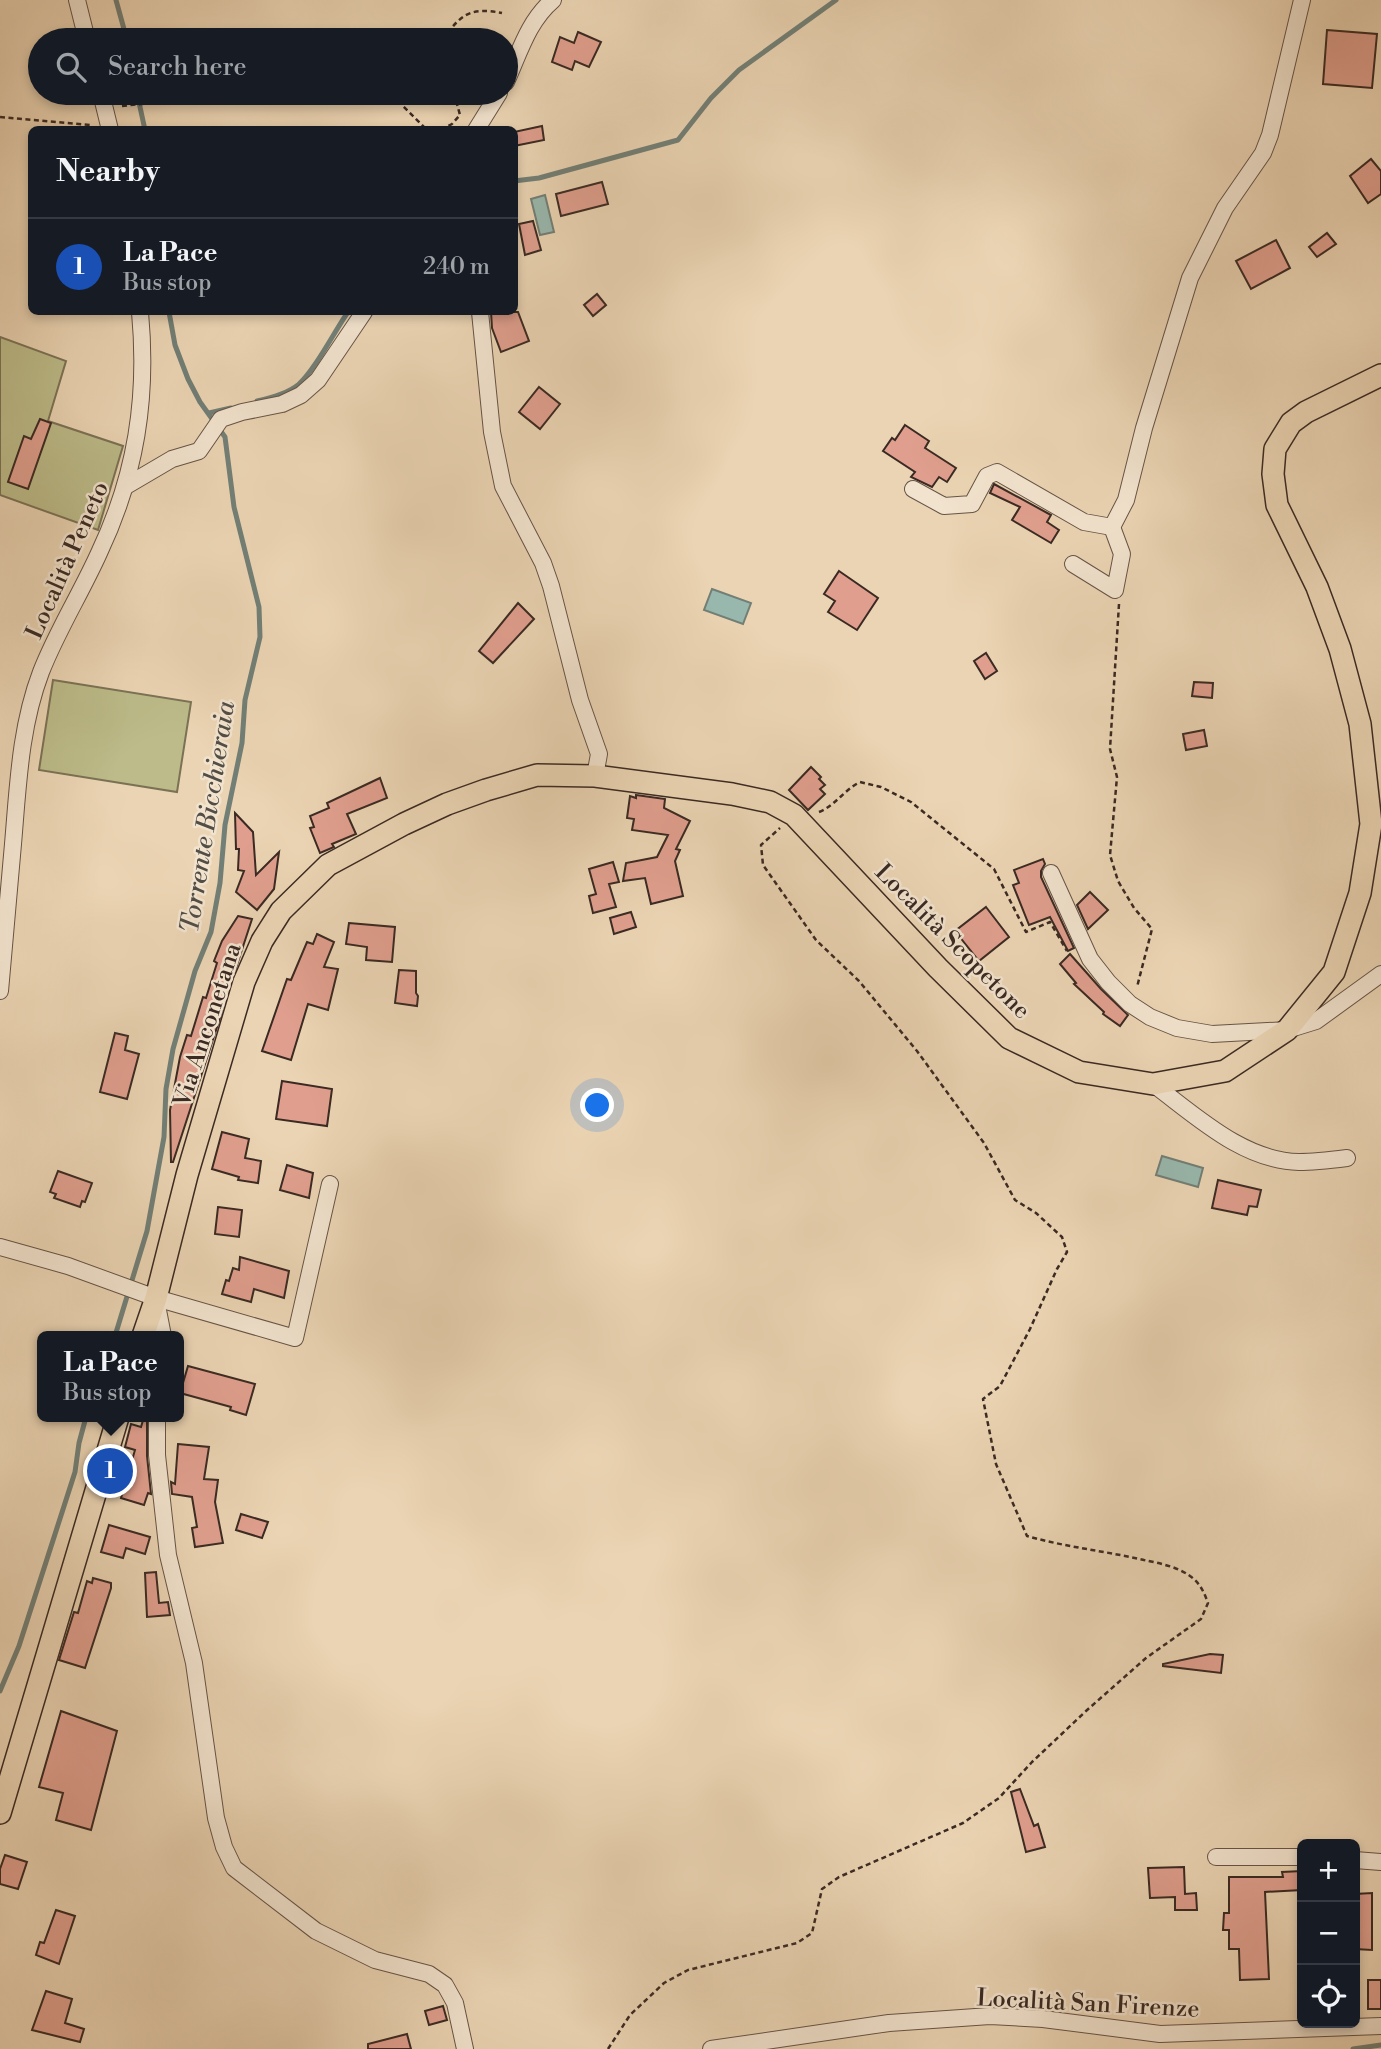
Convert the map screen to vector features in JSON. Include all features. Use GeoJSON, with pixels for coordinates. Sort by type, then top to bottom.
{"type":"FeatureCollection","features":[{"type":"Feature","properties":{"kind":"main road","name":"Località Scopetone"},"geometry":{"type":"LineString","coordinates":[[595,776],[732,794],[770,803],[797,818],[938,968],[1009,1038],[1079,1072],[1153,1084],[1224,1071],[1287,1030],[1334,972],[1360,893],[1371,824],[1357,711],[1340,649],[1317,587],[1277,505],[1273,474],[1275,449],[1291,423],[1306,412],[1381,375]]}},
{"type":"Feature","properties":{"kind":"main road","name":"Via Anconetana"},"geometry":{"type":"LineString","coordinates":[[144,1331],[148,1295],[244,982],[262,941],[281,911],[328,865],[447,804],[537,775],[595,776]]}},
{"type":"Feature","properties":{"kind":"main road"},"geometry":{"type":"LineString","coordinates":[[0,1813],[117,1422]]}},
{"type":"Feature","properties":{"kind":"street"},"geometry":{"type":"LineString","coordinates":[[76,0],[84,28]]}},
{"type":"Feature","properties":{"kind":"street"},"geometry":{"type":"LineString","coordinates":[[518,53],[524,39],[553,0]]}},
{"type":"Feature","properties":{"kind":"street"},"geometry":{"type":"LineString","coordinates":[[1073,564],[1115,590],[1122,554],[1112,527],[1126,500],[1144,428],[1190,278],[1224,208],[1263,153],[1270,135],[1302,0]]}},
{"type":"Feature","properties":{"kind":"street"},"geometry":{"type":"LineString","coordinates":[[104,105],[109,126]]}},
{"type":"Feature","properties":{"kind":"street"},"geometry":{"type":"LineString","coordinates":[[478,126],[492,105]]}},
{"type":"Feature","properties":{"kind":"street","name":"Località Peneto"},"geometry":{"type":"LineString","coordinates":[[0,991],[17,780],[28,721],[41,672],[100,550],[126,486],[139,430],[144,352],[140,315]]}},
{"type":"Feature","properties":{"kind":"street"},"geometry":{"type":"LineString","coordinates":[[126,486],[172,459],[199,451],[221,419],[282,404],[300,395],[318,380],[362,315]]}},
{"type":"Feature","properties":{"kind":"street"},"geometry":{"type":"LineString","coordinates":[[480,315],[492,432],[503,486],[543,563],[551,586],[580,699],[599,754],[595,776]]}},
{"type":"Feature","properties":{"kind":"street"},"geometry":{"type":"LineString","coordinates":[[913,489],[944,506],[972,504],[987,477],[997,472],[1084,522],[1112,527]]}},
{"type":"Feature","properties":{"kind":"street"},"geometry":{"type":"LineString","coordinates":[[1051,873],[1090,959],[1108,982],[1130,1004],[1150,1017],[1177,1028],[1212,1034],[1287,1030],[1316,1021],[1381,974]]}},
{"type":"Feature","properties":{"kind":"street"},"geometry":{"type":"LineString","coordinates":[[1153,1084],[1217,1132],[1256,1153],[1297,1162],[1347,1158]]}},
{"type":"Feature","properties":{"kind":"street"},"geometry":{"type":"LineString","coordinates":[[0,1247],[68,1266],[148,1295],[295,1338],[330,1184]]}},
{"type":"Feature","properties":{"kind":"street"},"geometry":{"type":"LineString","coordinates":[[148,1295],[161,1331]]}},
{"type":"Feature","properties":{"kind":"street"},"geometry":{"type":"LineString","coordinates":[[157,1422],[157,1455],[168,1555],[194,1663],[216,1818],[224,1847],[234,1868],[316,1931],[375,1961],[429,1974],[445,1985],[455,2003],[465,2049]]}},
{"type":"Feature","properties":{"kind":"street"},"geometry":{"type":"LineString","coordinates":[[1216,1857],[1297,1857]]}},
{"type":"Feature","properties":{"kind":"street"},"geometry":{"type":"LineString","coordinates":[[1360,1860],[1381,1862]]}},
{"type":"Feature","properties":{"kind":"street","name":"Località San Firenze"},"geometry":{"type":"LineString","coordinates":[[711,2049],[889,2022],[990,2016],[1042,2019],[1160,2034],[1381,2025]]}},
{"type":"Feature","properties":{"kind":"path"},"geometry":{"type":"LineString","coordinates":[[453,28],[464,15],[479,11],[502,13]]}},
{"type":"Feature","properties":{"kind":"path"},"geometry":{"type":"LineString","coordinates":[[105,110],[122,105]]}},
{"type":"Feature","properties":{"kind":"path"},"geometry":{"type":"LineString","coordinates":[[402,105],[423,126]]}},
{"type":"Feature","properties":{"kind":"path"},"geometry":{"type":"LineString","coordinates":[[449,126],[460,115],[457,105]]}},
{"type":"Feature","properties":{"kind":"path"},"geometry":{"type":"LineString","coordinates":[[0,117],[79,124]]}},
{"type":"Feature","properties":{"kind":"path"},"geometry":{"type":"LineString","coordinates":[[1115,590],[1120,607],[1110,749],[1117,777],[1110,855],[1118,881],[1134,908],[1152,929],[1139,981],[1130,1004]]}},
{"type":"Feature","properties":{"kind":"path"},"geometry":{"type":"LineString","coordinates":[[608,2049],[630,2015],[664,1983],[688,1970],[797,1943],[812,1933],[822,1889],[839,1877],[962,1823],[999,1798],[1032,1762],[1096,1702],[1146,1658],[1201,1619],[1208,1602],[1202,1588],[1189,1575],[1164,1565],[1052,1544],[1027,1536],[996,1464],[983,1399],[1000,1386],[1030,1329],[1067,1252],[1062,1237],[1037,1213],[1015,1200],[984,1143],[917,1051],[859,981],[816,940],[763,865],[761,845],[797,818],[826,810],[841,798],[849,787],[860,782],[881,787],[911,802],[993,869],[1026,932],[1050,922],[1068,952],[1090,959]]}},
{"type":"Feature","properties":{"kind":"shaded area"},"geometry":{"type":"Polygon","coordinates":[[[0,337],[66,361],[48,421],[123,446],[98,530],[0,495],[0,337]]]}},
{"type":"Feature","properties":{"kind":"shaded area"},"geometry":{"type":"Polygon","coordinates":[[[53,680],[191,702],[177,792],[39,770],[53,680]]]}},
{"type":"Feature","properties":{"kind":"water"},"geometry":{"type":"Polygon","coordinates":[[[545,195],[554,232],[540,235],[531,199],[545,195]]]}},
{"type":"Feature","properties":{"kind":"water"},"geometry":{"type":"Polygon","coordinates":[[[712,589],[751,603],[743,624],[704,610],[712,589]]]}},
{"type":"Feature","properties":{"kind":"water"},"geometry":{"type":"Polygon","coordinates":[[[1162,1156],[1203,1168],[1198,1187],[1156,1175],[1162,1156]]]}},
{"type":"Feature","properties":{"kind":"building"},"geometry":{"type":"Polygon","coordinates":[[[1327,30],[1377,34],[1372,88],[1323,84],[1327,30]]]}},
{"type":"Feature","properties":{"kind":"building"},"geometry":{"type":"Polygon","coordinates":[[[578,32],[601,42],[589,67],[575,61],[572,70],[552,62],[560,37],[574,43],[578,32]]]}},
{"type":"Feature","properties":{"kind":"building"},"geometry":{"type":"Polygon","coordinates":[[[542,126],[544,140],[518,145],[518,131],[542,126]]]}},
{"type":"Feature","properties":{"kind":"building"},"geometry":{"type":"Polygon","coordinates":[[[1371,159],[1381,171],[1381,194],[1368,203],[1350,176],[1371,159]]]}},
{"type":"Feature","properties":{"kind":"building"},"geometry":{"type":"Polygon","coordinates":[[[602,182],[608,204],[561,216],[556,194],[602,182]]]}},
{"type":"Feature","properties":{"kind":"building"},"geometry":{"type":"Polygon","coordinates":[[[533,221],[541,250],[525,255],[519,224],[533,221]]]}},
{"type":"Feature","properties":{"kind":"building"},"geometry":{"type":"Polygon","coordinates":[[[1327,233],[1336,244],[1317,257],[1309,247],[1327,233]]]}},
{"type":"Feature","properties":{"kind":"building"},"geometry":{"type":"Polygon","coordinates":[[[1276,240],[1290,268],[1251,289],[1236,261],[1276,240]]]}},
{"type":"Feature","properties":{"kind":"building"},"geometry":{"type":"Polygon","coordinates":[[[597,294],[606,305],[593,316],[584,305],[597,294]]]}},
{"type":"Feature","properties":{"kind":"building"},"geometry":{"type":"Polygon","coordinates":[[[518,312],[529,341],[501,352],[492,328],[491,315],[518,315],[518,312]]]}},
{"type":"Feature","properties":{"kind":"building"},"geometry":{"type":"Polygon","coordinates":[[[539,387],[560,404],[540,429],[519,412],[539,387]]]}},
{"type":"Feature","properties":{"kind":"building"},"geometry":{"type":"Polygon","coordinates":[[[40,419],[51,423],[28,489],[8,482],[24,436],[31,439],[40,419]]]}},
{"type":"Feature","properties":{"kind":"building"},"geometry":{"type":"Polygon","coordinates":[[[905,425],[929,441],[925,448],[956,468],[947,482],[939,477],[932,487],[911,477],[915,472],[883,451],[905,425]]]}},
{"type":"Feature","properties":{"kind":"building"},"geometry":{"type":"Polygon","coordinates":[[[994,484],[1051,515],[1047,522],[1059,530],[1051,543],[1012,520],[1020,507],[990,493],[994,484]]]}},
{"type":"Feature","properties":{"kind":"building"},"geometry":{"type":"Polygon","coordinates":[[[839,571],[878,598],[857,630],[828,612],[835,601],[824,594],[839,571]]]}},
{"type":"Feature","properties":{"kind":"building"},"geometry":{"type":"Polygon","coordinates":[[[518,603],[534,619],[493,663],[479,651],[518,603]]]}},
{"type":"Feature","properties":{"kind":"building"},"geometry":{"type":"Polygon","coordinates":[[[986,653],[997,671],[985,679],[974,661],[986,653]]]}},
{"type":"Feature","properties":{"kind":"building"},"geometry":{"type":"Polygon","coordinates":[[[1194,682],[1213,683],[1212,698],[1192,696],[1194,682]]]}},
{"type":"Feature","properties":{"kind":"building"},"geometry":{"type":"Polygon","coordinates":[[[1204,730],[1207,746],[1186,750],[1183,734],[1204,730]]]}},
{"type":"Feature","properties":{"kind":"building"},"geometry":{"type":"Polygon","coordinates":[[[811,767],[821,777],[819,779],[825,785],[820,789],[825,794],[808,810],[789,790],[811,767]]]}},
{"type":"Feature","properties":{"kind":"building"},"geometry":{"type":"Polygon","coordinates":[[[380,778],[387,798],[347,814],[356,834],[332,844],[334,847],[320,853],[310,828],[314,827],[310,816],[329,808],[327,803],[380,778]]]}},
{"type":"Feature","properties":{"kind":"building"},"geometry":{"type":"Polygon","coordinates":[[[636,795],[665,799],[664,808],[690,821],[676,849],[680,850],[675,861],[683,896],[651,904],[645,878],[623,881],[626,863],[657,857],[668,835],[632,830],[634,819],[627,818],[630,796],[636,798],[636,795]]]}},
{"type":"Feature","properties":{"kind":"building"},"geometry":{"type":"Polygon","coordinates":[[[235,813],[253,832],[256,875],[279,852],[274,889],[257,910],[236,892],[244,871],[238,870],[239,849],[236,849],[235,813]]]}},
{"type":"Feature","properties":{"kind":"building"},"geometry":{"type":"Polygon","coordinates":[[[1043,859],[1045,864],[1041,877],[1074,948],[1068,951],[1050,917],[1029,925],[1013,885],[1019,883],[1014,870],[1043,859]]]}},
{"type":"Feature","properties":{"kind":"building"},"geometry":{"type":"Polygon","coordinates":[[[613,862],[619,882],[609,884],[616,907],[593,913],[589,896],[596,894],[589,869],[613,862]]]}},
{"type":"Feature","properties":{"kind":"building"},"geometry":{"type":"Polygon","coordinates":[[[1090,892],[1108,910],[1088,929],[1077,905],[1090,892]]]}},
{"type":"Feature","properties":{"kind":"building"},"geometry":{"type":"Polygon","coordinates":[[[986,907],[1009,937],[979,961],[955,931],[986,907]]]}},
{"type":"Feature","properties":{"kind":"building"},"geometry":{"type":"Polygon","coordinates":[[[631,912],[636,927],[614,934],[610,918],[631,912]]]}},
{"type":"Feature","properties":{"kind":"building"},"geometry":{"type":"Polygon","coordinates":[[[238,916],[252,919],[236,968],[233,975],[230,974],[221,1003],[224,1004],[219,1021],[171,1162],[170,1110],[180,1057],[187,1035],[191,1036],[203,997],[206,998],[217,963],[214,961],[222,941],[238,916]]]}},
{"type":"Feature","properties":{"kind":"building"},"geometry":{"type":"Polygon","coordinates":[[[349,923],[395,927],[392,962],[366,960],[367,947],[346,944],[349,923]]]}},
{"type":"Feature","properties":{"kind":"building"},"geometry":{"type":"Polygon","coordinates":[[[317,934],[334,942],[324,967],[338,969],[328,1010],[308,1004],[291,1060],[262,1051],[287,979],[291,980],[307,942],[313,944],[317,934]]]}},
{"type":"Feature","properties":{"kind":"building"},"geometry":{"type":"Polygon","coordinates":[[[1070,954],[1128,1015],[1120,1026],[1103,1014],[1104,1012],[1074,984],[1076,983],[1060,964],[1070,954]]]}},
{"type":"Feature","properties":{"kind":"building"},"geometry":{"type":"Polygon","coordinates":[[[399,970],[416,971],[417,1006],[395,1003],[399,970]]]}},
{"type":"Feature","properties":{"kind":"building"},"geometry":{"type":"Polygon","coordinates":[[[115,1033],[128,1036],[125,1050],[139,1054],[127,1099],[100,1092],[115,1033]]]}},
{"type":"Feature","properties":{"kind":"building"},"geometry":{"type":"Polygon","coordinates":[[[282,1081],[332,1089],[327,1126],[276,1119],[282,1081]]]}},
{"type":"Feature","properties":{"kind":"building"},"geometry":{"type":"Polygon","coordinates":[[[222,1132],[249,1139],[245,1158],[261,1161],[258,1183],[238,1180],[239,1177],[212,1169],[222,1132]]]}},
{"type":"Feature","properties":{"kind":"building"},"geometry":{"type":"Polygon","coordinates":[[[287,1165],[313,1173],[309,1198],[280,1190],[287,1165]]]}},
{"type":"Feature","properties":{"kind":"building"},"geometry":{"type":"Polygon","coordinates":[[[58,1171],[92,1183],[85,1202],[82,1201],[80,1207],[54,1198],[56,1194],[50,1192],[58,1171]]]}},
{"type":"Feature","properties":{"kind":"building"},"geometry":{"type":"Polygon","coordinates":[[[1218,1180],[1261,1190],[1257,1207],[1249,1206],[1247,1215],[1212,1208],[1218,1180]]]}},
{"type":"Feature","properties":{"kind":"building"},"geometry":{"type":"Polygon","coordinates":[[[218,1207],[242,1210],[239,1237],[215,1234],[218,1207]]]}},
{"type":"Feature","properties":{"kind":"building"},"geometry":{"type":"Polygon","coordinates":[[[240,1257],[289,1271],[284,1298],[254,1289],[251,1302],[222,1294],[233,1268],[239,1270],[240,1257]]]}},
{"type":"Feature","properties":{"kind":"building"},"geometry":{"type":"Polygon","coordinates":[[[188,1366],[255,1384],[246,1415],[230,1410],[231,1407],[184,1394],[188,1366]]]}},
{"type":"Feature","properties":{"kind":"building"},"geometry":{"type":"Polygon","coordinates":[[[142,1422],[147,1422],[151,1494],[148,1493],[144,1505],[121,1498],[135,1450],[125,1447],[131,1424],[141,1427],[142,1422]]]}},
{"type":"Feature","properties":{"kind":"building"},"geometry":{"type":"Polygon","coordinates":[[[178,1444],[209,1447],[204,1479],[218,1480],[215,1502],[223,1543],[195,1547],[192,1528],[197,1527],[192,1497],[172,1494],[171,1482],[175,1484],[178,1444]]]}},
{"type":"Feature","properties":{"kind":"building"},"geometry":{"type":"Polygon","coordinates":[[[241,1514],[268,1522],[262,1538],[236,1530],[241,1514]]]}},
{"type":"Feature","properties":{"kind":"building"},"geometry":{"type":"Polygon","coordinates":[[[109,1525],[150,1537],[145,1554],[126,1548],[123,1558],[101,1552],[109,1525]]]}},
{"type":"Feature","properties":{"kind":"building"},"geometry":{"type":"Polygon","coordinates":[[[156,1572],[159,1603],[168,1602],[170,1615],[147,1617],[145,1573],[156,1572]]]}},
{"type":"Feature","properties":{"kind":"building"},"geometry":{"type":"Polygon","coordinates":[[[93,1578],[111,1583],[111,1588],[85,1668],[59,1660],[74,1612],[78,1613],[87,1581],[92,1583],[93,1578]]]}},
{"type":"Feature","properties":{"kind":"building"},"geometry":{"type":"Polygon","coordinates":[[[1210,1654],[1223,1655],[1221,1673],[1163,1666],[1163,1664],[1210,1654]]]}},
{"type":"Feature","properties":{"kind":"building"},"geometry":{"type":"Polygon","coordinates":[[[61,1711],[117,1731],[91,1830],[56,1820],[63,1793],[39,1787],[61,1711]]]}},
{"type":"Feature","properties":{"kind":"building"},"geometry":{"type":"Polygon","coordinates":[[[1020,1789],[1034,1826],[1038,1824],[1045,1847],[1026,1852],[1011,1792],[1020,1789]]]}},
{"type":"Feature","properties":{"kind":"building"},"geometry":{"type":"Polygon","coordinates":[[[5,1855],[27,1862],[18,1889],[0,1884],[0,1869],[5,1855]]]}},
{"type":"Feature","properties":{"kind":"building"},"geometry":{"type":"Polygon","coordinates":[[[1184,1867],[1185,1894],[1196,1893],[1197,1910],[1175,1910],[1175,1897],[1150,1898],[1148,1868],[1184,1867]]]}},
{"type":"Feature","properties":{"kind":"building"},"geometry":{"type":"Polygon","coordinates":[[[1297,1871],[1297,1890],[1265,1892],[1269,1979],[1240,1980],[1239,1949],[1229,1949],[1229,1930],[1223,1930],[1224,1913],[1229,1913],[1229,1877],[1283,1877],[1282,1872],[1297,1871]]]}},
{"type":"Feature","properties":{"kind":"building"},"geometry":{"type":"Polygon","coordinates":[[[1372,1893],[1372,1950],[1360,1949],[1360,1894],[1372,1893]]]}},
{"type":"Feature","properties":{"kind":"building"},"geometry":{"type":"Polygon","coordinates":[[[56,1910],[75,1916],[59,1964],[36,1955],[40,1942],[44,1943],[56,1910]]]}},
{"type":"Feature","properties":{"kind":"building"},"geometry":{"type":"Polygon","coordinates":[[[1368,1980],[1381,1980],[1381,2009],[1368,2009],[1368,1980]]]}},
{"type":"Feature","properties":{"kind":"building"},"geometry":{"type":"Polygon","coordinates":[[[46,1991],[72,1999],[65,2023],[84,2029],[80,2042],[32,2030],[46,1991]]]}},
{"type":"Feature","properties":{"kind":"building"},"geometry":{"type":"Polygon","coordinates":[[[443,2006],[447,2020],[429,2025],[425,2011],[443,2006]]]}},
{"type":"Feature","properties":{"kind":"building"},"geometry":{"type":"Polygon","coordinates":[[[407,2034],[411,2049],[368,2049],[368,2044],[407,2034]]]}},
{"type":"Feature","properties":{"kind":"waterway","name":"Torrente Bicchieraia"},"geometry":{"type":"LineString","coordinates":[[116,0],[124,28]]}},
{"type":"Feature","properties":{"kind":"waterway"},"geometry":{"type":"LineString","coordinates":[[518,181],[539,178],[678,140],[711,98],[739,70],[836,0]]}},
{"type":"Feature","properties":{"kind":"waterway","name":"Torrente Bicchieraia"},"geometry":{"type":"LineString","coordinates":[[140,105],[144,126]]}},
{"type":"Feature","properties":{"kind":"waterway","name":"Torrente Bicchieraia"},"geometry":{"type":"LineString","coordinates":[[117,1331],[147,1231],[164,1137],[166,1089],[173,1049],[195,971],[211,932],[220,883],[225,825],[242,743],[245,700],[260,637],[259,607],[234,507],[225,437],[200,402],[188,379],[175,345],[170,315]]}},
{"type":"Feature","properties":{"kind":"waterway"},"geometry":{"type":"LineString","coordinates":[[257,401],[284,393],[298,385],[318,361],[346,315]]}},
{"type":"Feature","properties":{"kind":"waterway"},"geometry":{"type":"LineString","coordinates":[[209,413],[231,408]]}},
{"type":"Feature","properties":{"kind":"waterway","name":"Torrente Bicchieraia"},"geometry":{"type":"LineString","coordinates":[[0,1691],[19,1646],[75,1472],[85,1422]]}},
{"type":"Feature","properties":{"kind":"waterway"},"geometry":{"type":"LineString","coordinates":[[1353,2049],[1381,2045]]}},
{"type":"Feature","properties":{"kind":"place","name":"La Pace"},"geometry":{"type":"Point","coordinates":[110,1471]}}]}
